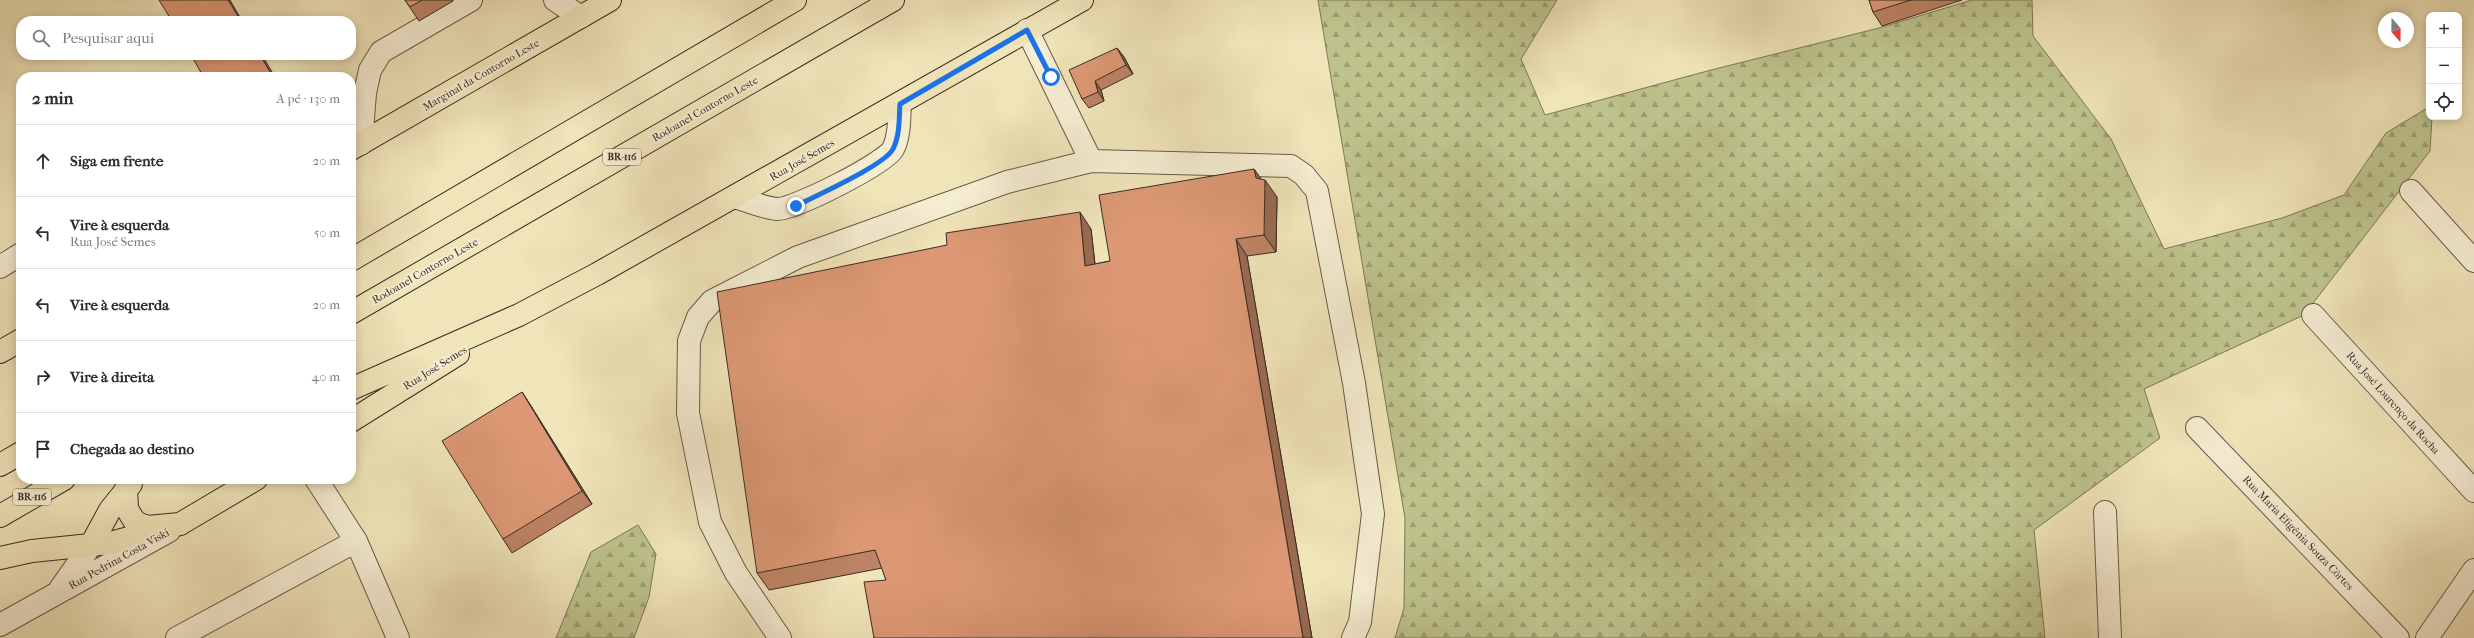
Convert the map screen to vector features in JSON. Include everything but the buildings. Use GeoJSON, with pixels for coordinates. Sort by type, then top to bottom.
{"type":"FeatureCollection","features":[{"type":"Feature","properties":{"kind":"main road","name":"Marginal da Contorno Leste"},"geometry":{"type":"LineString","coordinates":[[356,147],[610,0]]}},
{"type":"Feature","properties":{"kind":"main road"},"geometry":{"type":"LineString","coordinates":[[356,257],[795,0]]}},
{"type":"Feature","properties":{"kind":"main road","name":"Rodoanel Contorno Leste"},"geometry":{"type":"LineString","coordinates":[[356,310],[894,0]]}},
{"type":"Feature","properties":{"kind":"main road","name":"Rua José Semes"},"geometry":{"type":"LineString","coordinates":[[356,418],[519,315],[736,197],[1082,0]]}},
{"type":"Feature","properties":{"kind":"main road","name":"Rua José Semes"},"geometry":{"type":"LineString","coordinates":[[356,387],[519,315]]}},
{"type":"Feature","properties":{"kind":"main road"},"geometry":{"type":"LineString","coordinates":[[0,352],[16,343]]}},
{"type":"Feature","properties":{"kind":"main road"},"geometry":{"type":"LineString","coordinates":[[0,465],[16,456]]}},
{"type":"Feature","properties":{"kind":"main road","name":"BR-116"},"geometry":{"type":"LineString","coordinates":[[0,516],[55,484]]}},
{"type":"Feature","properties":{"kind":"main road"},"geometry":{"type":"LineString","coordinates":[[131,484],[127,508],[135,522],[147,527],[180,524]]}},
{"type":"Feature","properties":{"kind":"main road"},"geometry":{"type":"LineString","coordinates":[[91,545],[110,510],[131,484]]}},
{"type":"Feature","properties":{"kind":"main road"},"geometry":{"type":"LineString","coordinates":[[0,558],[131,538],[180,524],[248,484]]}},
{"type":"Feature","properties":{"kind":"street"},"geometry":{"type":"LineString","coordinates":[[356,147],[370,70],[381,52],[471,0]]}},
{"type":"Feature","properties":{"kind":"street"},"geometry":{"type":"LineString","coordinates":[[555,0],[581,17]]}},
{"type":"Feature","properties":{"kind":"street"},"geometry":{"type":"LineString","coordinates":[[1027,30],[1091,161]]}},
{"type":"Feature","properties":{"kind":"street"},"geometry":{"type":"LineString","coordinates":[[736,197],[777,209],[796,206],[874,165],[893,150],[899,127],[900,104]]}},
{"type":"Feature","properties":{"kind":"street"},"geometry":{"type":"LineString","coordinates":[[780,638],[736,573],[710,522],[688,413],[689,341],[698,317],[712,301],[798,257],[1007,182],[1091,161],[1291,166],[1304,175],[1317,191],[1354,383],[1373,514],[1360,622],[1353,638]]}},
{"type":"Feature","properties":{"kind":"street"},"geometry":{"type":"LineString","coordinates":[[2411,191],[2474,261]]}},
{"type":"Feature","properties":{"kind":"street"},"geometry":{"type":"LineString","coordinates":[[0,267],[16,257]]}},
{"type":"Feature","properties":{"kind":"street","name":"Rua José Lourenço da Rocha"},"geometry":{"type":"LineString","coordinates":[[2313,315],[2474,492]]}},
{"type":"Feature","properties":{"kind":"street","name":"Rua Maria Efigênia Souza Côrtes"},"geometry":{"type":"LineString","coordinates":[[2197,428],[2398,638]]}},
{"type":"Feature","properties":{"kind":"street"},"geometry":{"type":"LineString","coordinates":[[319,484],[356,541],[398,638]]}},
{"type":"Feature","properties":{"kind":"street"},"geometry":{"type":"LineString","coordinates":[[2105,512],[2110,638]]}},
{"type":"Feature","properties":{"kind":"street","name":"Rua Pedrina Costa Viski"},"geometry":{"type":"LineString","coordinates":[[0,625],[180,524]]}},
{"type":"Feature","properties":{"kind":"street"},"geometry":{"type":"LineString","coordinates":[[176,638],[356,541]]}},
{"type":"Feature","properties":{"kind":"street","name":"Rua Pedrina Costa Viski"},"geometry":{"type":"LineString","coordinates":[[57,593],[91,545]]}},
{"type":"Feature","properties":{"kind":"street"},"geometry":{"type":"LineString","coordinates":[[2427,638],[2474,570]]}},
{"type":"Feature","properties":{"kind":"green space"},"geometry":{"type":"Polygon","coordinates":[[[1318,0],[1557,0],[1521,59],[1545,115],[1711,70],[1879,28],[1972,0],[2032,0],[2033,36],[2111,139],[2164,249],[2282,218],[2344,195],[2386,133],[2426,109],[2426,120],[2432,120],[2430,151],[2304,315],[2144,389],[2160,438],[2034,530],[2045,638],[1395,638],[1404,608],[1405,518],[1318,0]]]}},
{"type":"Feature","properties":{"kind":"green space"},"geometry":{"type":"Polygon","coordinates":[[[638,525],[656,554],[649,597],[634,638],[556,638],[591,552],[638,525]]]}},
{"type":"Feature","properties":{"kind":"route"},"geometry":{"type":"LineString","coordinates":[[796,206],[874,165],[893,150],[899,127],[900,104],[1027,30],[1051,77]]}}]}
